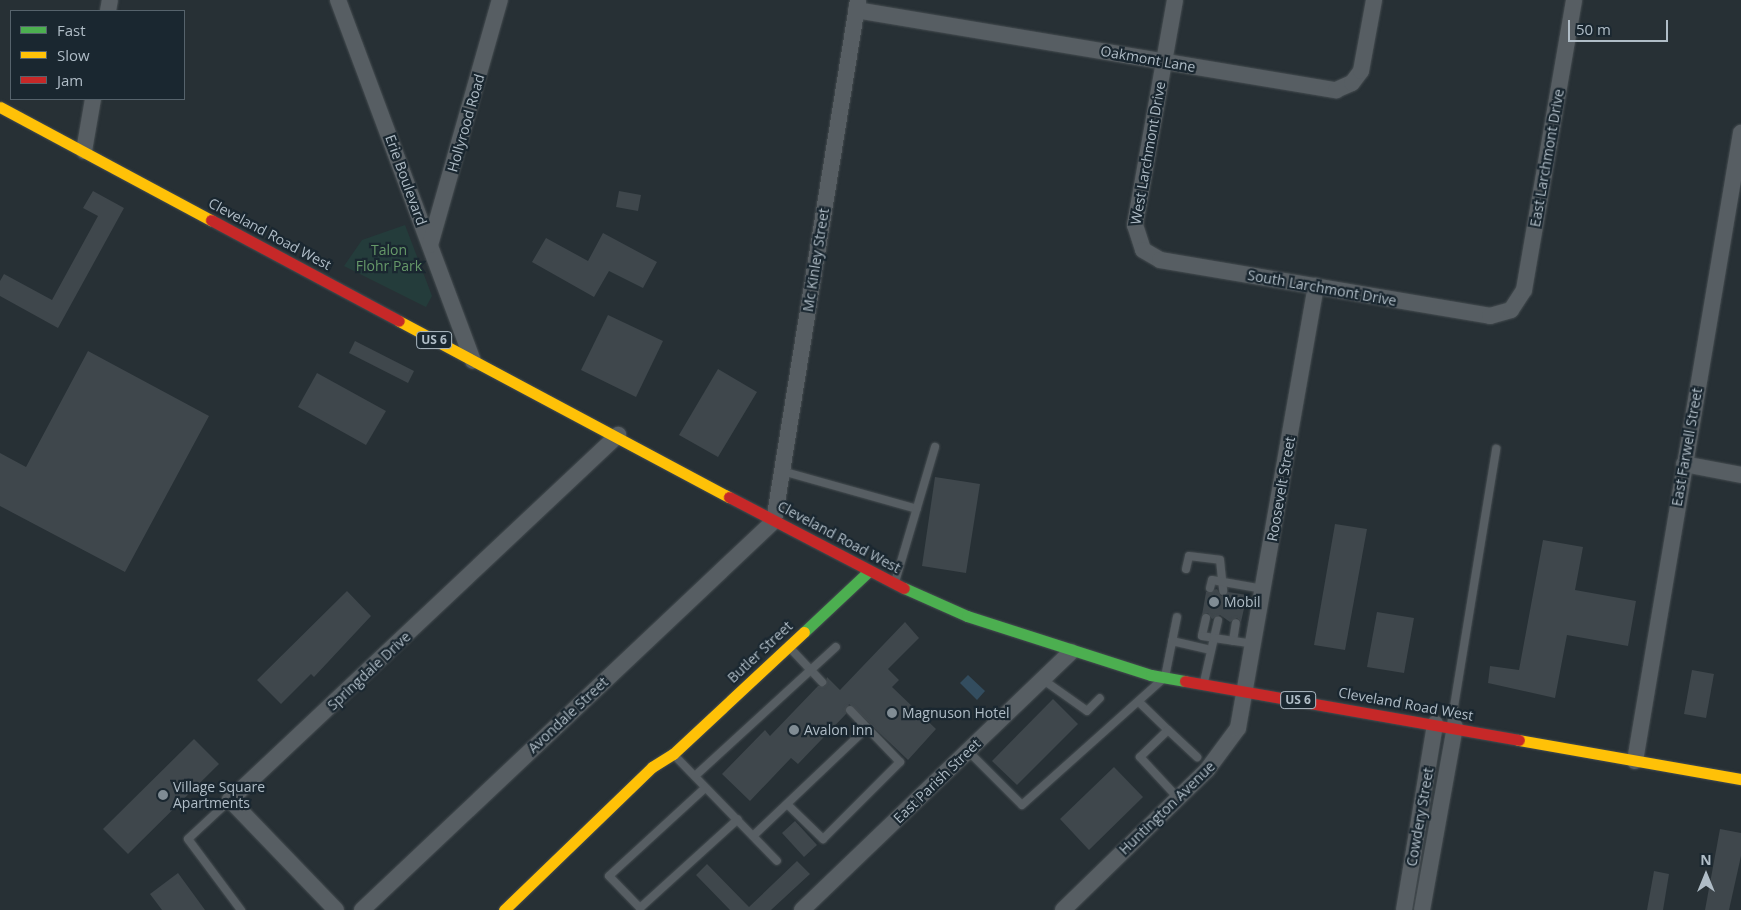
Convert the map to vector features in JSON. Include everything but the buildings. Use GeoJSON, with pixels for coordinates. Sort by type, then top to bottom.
{"type":"FeatureCollection","features":[{"type":"Feature","properties":{"kind":"main road","name":"Cleveland Road West"},"geometry":{"type":"LineString","coordinates":[[0,107],[473,361],[618,434],[868,572],[967,616],[1071,652],[1165,677],[1741,779]]}},
{"type":"Feature","properties":{"kind":"main road","name":"Butler Street"},"geometry":{"type":"LineString","coordinates":[[504,910],[652,767],[673,754],[868,572]]}},
{"type":"Feature","properties":{"kind":"main road","name":"Butler Street"},"geometry":{"type":"LineString","coordinates":[[614,823],[662,776],[673,754]]}},
{"type":"Feature","properties":{"kind":"street","name":"Erie Boulevard"},"geometry":{"type":"LineString","coordinates":[[338,0],[473,361]]}},
{"type":"Feature","properties":{"kind":"street","name":"Hollyrood Road"},"geometry":{"type":"LineString","coordinates":[[430,245],[500,0]]}},
{"type":"Feature","properties":{"kind":"street","name":"West Larchmont Drive"},"geometry":{"type":"LineString","coordinates":[[1140,246],[1135,225],[1175,0]]}},
{"type":"Feature","properties":{"kind":"street","name":"Oakmont Lane"},"geometry":{"type":"LineString","coordinates":[[857,5],[1164,62],[1340,89],[1361,71],[1374,0]]}},
{"type":"Feature","properties":{"kind":"street","name":"East Larchmont Drive"},"geometry":{"type":"LineString","coordinates":[[1508,311],[1524,290],[1574,0]]}},
{"type":"Feature","properties":{"kind":"street","name":"Mc Kinley Street"},"geometry":{"type":"LineString","coordinates":[[774,521],[857,5]]}},
{"type":"Feature","properties":{"kind":"street"},"geometry":{"type":"LineString","coordinates":[[84,151],[93,100]]}},
{"type":"Feature","properties":{"kind":"street","name":"East Farwell Street"},"geometry":{"type":"LineString","coordinates":[[1635,761],[1684,464],[1739,159],[1741,133]]}},
{"type":"Feature","properties":{"kind":"street","name":"South Larchmont Drive"},"geometry":{"type":"LineString","coordinates":[[1140,246],[1160,260],[1486,316],[1508,311]]}},
{"type":"Feature","properties":{"kind":"street","name":"Roosevelt Street"},"geometry":{"type":"LineString","coordinates":[[1246,691],[1316,286]]}},
{"type":"Feature","properties":{"kind":"street","name":"Springdale Drive"},"geometry":{"type":"LineString","coordinates":[[230,800],[618,434]]}},
{"type":"Feature","properties":{"kind":"street"},"geometry":{"type":"LineString","coordinates":[[1684,464],[1741,475]]}},
{"type":"Feature","properties":{"kind":"street","name":"Avondale Street"},"geometry":{"type":"LineString","coordinates":[[362,910],[774,521]]}},
{"type":"Feature","properties":{"kind":"street","name":"East Parish Street"},"geometry":{"type":"LineString","coordinates":[[802,910],[1071,652]]}},
{"type":"Feature","properties":{"kind":"street","name":"Huntington Avenue"},"geometry":{"type":"LineString","coordinates":[[1062,910],[1178,798],[1231,743],[1246,691]]}},
{"type":"Feature","properties":{"kind":"street","name":"Cowdery Street"},"geometry":{"type":"LineString","coordinates":[[1404,910],[1447,726]]}},
{"type":"Feature","properties":{"kind":"street","name":"Cowdery Street"},"geometry":{"type":"LineString","coordinates":[[1422,910],[1447,726]]}},
{"type":"Feature","properties":{"kind":"street"},"geometry":{"type":"LineString","coordinates":[[230,800],[336,910]]}},
{"type":"Feature","properties":{"kind":"lane"},"geometry":{"type":"LineString","coordinates":[[894,584],[935,447]]}},
{"type":"Feature","properties":{"kind":"lane"},"geometry":{"type":"LineString","coordinates":[[1447,726],[1496,448]]}},
{"type":"Feature","properties":{"kind":"lane"},"geometry":{"type":"LineString","coordinates":[[782,471],[917,509]]}},
{"type":"Feature","properties":{"kind":"lane"},"geometry":{"type":"LineString","coordinates":[[1186,569],[1189,556],[1220,560],[1224,582],[1223,591]]}},
{"type":"Feature","properties":{"kind":"lane"},"geometry":{"type":"LineString","coordinates":[[1210,588],[1212,580],[1264,589]]}},
{"type":"Feature","properties":{"kind":"lane"},"geometry":{"type":"LineString","coordinates":[[1240,594],[1242,585]]}},
{"type":"Feature","properties":{"kind":"lane"},"geometry":{"type":"LineString","coordinates":[[968,751],[1022,804],[1165,677],[1177,617]]}},
{"type":"Feature","properties":{"kind":"lane"},"geometry":{"type":"LineString","coordinates":[[1206,618],[1202,636],[1254,644]]}},
{"type":"Feature","properties":{"kind":"lane"},"geometry":{"type":"LineString","coordinates":[[1204,684],[1218,620]]}},
{"type":"Feature","properties":{"kind":"lane"},"geometry":{"type":"LineString","coordinates":[[1233,641],[1236,623]]}},
{"type":"Feature","properties":{"kind":"lane"},"geometry":{"type":"LineString","coordinates":[[1172,641],[1211,650]]}},
{"type":"Feature","properties":{"kind":"lane"},"geometry":{"type":"LineString","coordinates":[[788,647],[822,682]]}},
{"type":"Feature","properties":{"kind":"lane"},"geometry":{"type":"LineString","coordinates":[[695,776],[836,647]]}},
{"type":"Feature","properties":{"kind":"lane"},"geometry":{"type":"LineString","coordinates":[[1042,679],[1087,711],[1100,698]]}},
{"type":"Feature","properties":{"kind":"lane"},"geometry":{"type":"LineString","coordinates":[[1139,702],[1197,757]]}},
{"type":"Feature","properties":{"kind":"lane"},"geometry":{"type":"LineString","coordinates":[[788,805],[823,839],[900,762],[850,710]]}},
{"type":"Feature","properties":{"kind":"lane"},"geometry":{"type":"LineString","coordinates":[[753,836],[788,805],[867,728]]}},
{"type":"Feature","properties":{"kind":"lane"},"geometry":{"type":"LineString","coordinates":[[1168,730],[1140,757],[1178,798]]}},
{"type":"Feature","properties":{"kind":"lane"},"geometry":{"type":"LineString","coordinates":[[673,754],[778,861]]}},
{"type":"Feature","properties":{"kind":"lane"},"geometry":{"type":"LineString","coordinates":[[705,788],[609,876],[640,908],[738,820]]}},
{"type":"Feature","properties":{"kind":"lane"},"geometry":{"type":"LineString","coordinates":[[230,800],[188,839],[241,910]]}},
{"type":"Feature","properties":{"kind":"green space","name":"Talon Flohr Park"},"geometry":{"type":"Polygon","coordinates":[[[405,225],[432,296],[426,307],[344,266],[362,240],[405,225]]]}},
{"type":"Feature","properties":{"kind":"water"},"geometry":{"type":"Polygon","coordinates":[[[968,675],[985,691],[977,700],[960,683],[968,675]]]}},
{"type":"Feature","properties":{"kind":"traffic: fast"},"geometry":{"type":"LineString","coordinates":[[804,632],[868,572]]}},
{"type":"Feature","properties":{"kind":"traffic: fast"},"geometry":{"type":"LineString","coordinates":[[904,588],[967,616],[1151,675],[1185,681]]}},
{"type":"Feature","properties":{"kind":"traffic: slow"},"geometry":{"type":"LineString","coordinates":[[0,107],[211,220]]}},
{"type":"Feature","properties":{"kind":"traffic: slow"},"geometry":{"type":"LineString","coordinates":[[399,321],[729,497]]}},
{"type":"Feature","properties":{"kind":"traffic: slow"},"geometry":{"type":"LineString","coordinates":[[504,910],[652,767],[673,754],[804,632]]}},
{"type":"Feature","properties":{"kind":"traffic: slow"},"geometry":{"type":"LineString","coordinates":[[1519,740],[1741,779]]}},
{"type":"Feature","properties":{"kind":"traffic: jam"},"geometry":{"type":"LineString","coordinates":[[211,220],[399,321]]}},
{"type":"Feature","properties":{"kind":"traffic: jam"},"geometry":{"type":"LineString","coordinates":[[729,497],[904,588]]}},
{"type":"Feature","properties":{"kind":"traffic: jam"},"geometry":{"type":"LineString","coordinates":[[1185,681],[1519,740]]}},
{"type":"Feature","properties":{"kind":"place","name":"Mobil"},"geometry":{"type":"Point","coordinates":[1214,602]}},
{"type":"Feature","properties":{"kind":"place","name":"Magnuson Hotel"},"geometry":{"type":"Point","coordinates":[892,713]}},
{"type":"Feature","properties":{"kind":"place","name":"Avalon Inn"},"geometry":{"type":"Point","coordinates":[794,730]}},
{"type":"Feature","properties":{"kind":"place","name":"Village Square Apartments"},"geometry":{"type":"Point","coordinates":[163,795]}}]}
